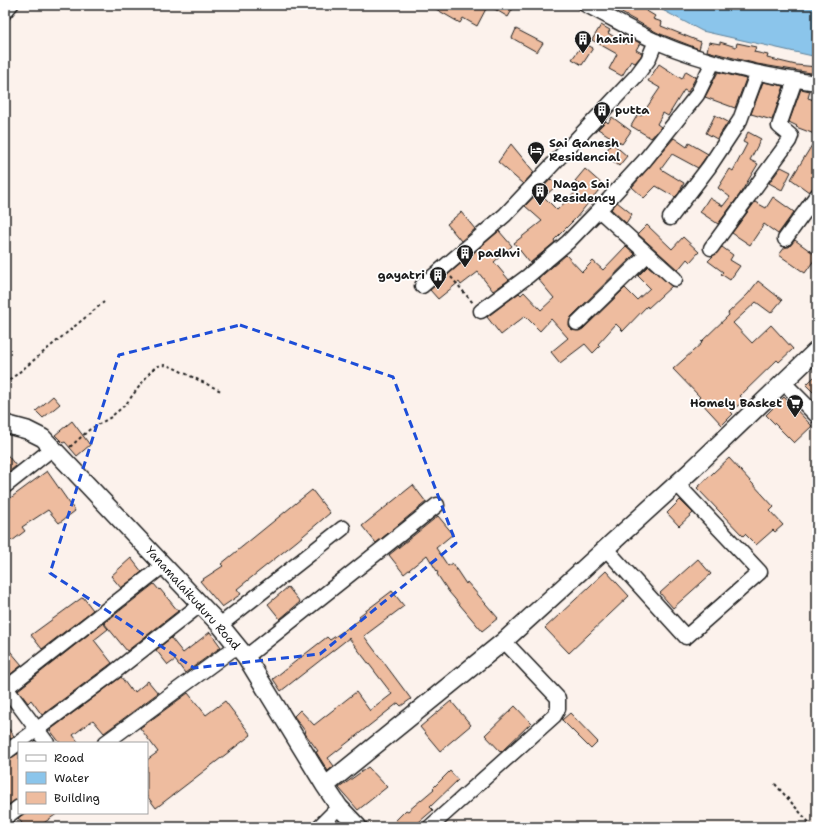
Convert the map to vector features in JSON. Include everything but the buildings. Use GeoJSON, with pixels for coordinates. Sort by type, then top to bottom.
{"type":"FeatureCollection","features":[{"type":"Feature","properties":{"kind":"street"},"geometry":{"type":"LineString","coordinates":[[586,5],[656,41],[713,62],[757,74],[817,84]]}},
{"type":"Feature","properties":{"kind":"street"},"geometry":{"type":"LineString","coordinates":[[422,286],[505,215],[636,76],[648,60],[656,41]]}},
{"type":"Feature","properties":{"kind":"street"},"geometry":{"type":"LineString","coordinates":[[477,307],[528,276],[568,242],[600,210],[645,160],[697,95],[713,62]]}},
{"type":"Feature","properties":{"kind":"street"},"geometry":{"type":"LineString","coordinates":[[670,218],[710,167],[740,120],[757,74]]}},
{"type":"Feature","properties":{"kind":"street"},"geometry":{"type":"LineString","coordinates":[[711,248],[789,141],[790,136],[780,126],[794,80]]}},
{"type":"Feature","properties":{"kind":"street"},"geometry":{"type":"LineString","coordinates":[[785,239],[817,196]]}},
{"type":"Feature","properties":{"kind":"street"},"geometry":{"type":"LineString","coordinates":[[600,210],[647,255],[675,279]]}},
{"type":"Feature","properties":{"kind":"street"},"geometry":{"type":"LineString","coordinates":[[577,323],[647,255]]}},
{"type":"Feature","properties":{"kind":"street"},"geometry":{"type":"LineString","coordinates":[[326,786],[504,641],[677,484],[817,350]]}},
{"type":"Feature","properties":{"kind":"street"},"geometry":{"type":"LineString","coordinates":[[784,383],[817,416]]}},
{"type":"Feature","properties":{"kind":"street","name":"Yanamalaikuduru Road"},"geometry":{"type":"LineString","coordinates":[[5,424],[27,430],[43,438],[220,625],[242,651],[326,786],[340,806],[358,827]]}},
{"type":"Feature","properties":{"kind":"street"},"geometry":{"type":"LineString","coordinates":[[5,486],[56,452]]}},
{"type":"Feature","properties":{"kind":"street"},"geometry":{"type":"LineString","coordinates":[[606,549],[686,637],[760,572],[677,484]]}},
{"type":"Feature","properties":{"kind":"street"},"geometry":{"type":"LineString","coordinates":[[106,742],[242,651],[438,505]]}},
{"type":"Feature","properties":{"kind":"street"},"geometry":{"type":"LineString","coordinates":[[220,625],[343,528]]}},
{"type":"Feature","properties":{"kind":"street"},"geometry":{"type":"LineString","coordinates":[[46,742],[6,688],[164,565]]}},
{"type":"Feature","properties":{"kind":"street"},"geometry":{"type":"LineString","coordinates":[[20,742],[201,604]]}},
{"type":"Feature","properties":{"kind":"street"},"geometry":{"type":"LineString","coordinates":[[430,827],[554,716],[558,709],[558,698],[504,641]]}},
{"type":"Feature","properties":{"kind":"street"},"geometry":{"type":"LineString","coordinates":[[5,753],[18,744]]}},
{"type":"Feature","properties":{"kind":"street"},"geometry":{"type":"LineString","coordinates":[[318,827],[340,806]]}},
{"type":"Feature","properties":{"kind":"street"},"geometry":{"type":"LineString","coordinates":[[5,818],[18,808]]}},
{"type":"Feature","properties":{"kind":"lane"},"geometry":{"type":"LineString","coordinates":[[5,18],[15,5]]}},
{"type":"Feature","properties":{"kind":"path"},"geometry":{"type":"LineString","coordinates":[[450,276],[477,307]]}},
{"type":"Feature","properties":{"kind":"path"},"geometry":{"type":"LineString","coordinates":[[5,384],[104,302]]}},
{"type":"Feature","properties":{"kind":"path"},"geometry":{"type":"LineString","coordinates":[[56,452],[111,417],[126,404],[151,371],[157,366],[165,365],[172,367],[221,391]]}},
{"type":"Feature","properties":{"kind":"path"},"geometry":{"type":"LineString","coordinates":[[775,784],[813,827]]}},
{"type":"Feature","properties":{"kind":"highlighted area"},"geometry":{"type":"Polygon","coordinates":[[[240,325],[393,377],[456,543],[320,654],[194,668],[50,573],[119,355],[240,325]]]}},
{"type":"Feature","properties":{"kind":"water"},"geometry":{"type":"Polygon","coordinates":[[[653,5],[807,5],[817,7],[817,57],[702,31],[653,5]]]}},
{"type":"Feature","properties":{"kind":"place","name":"hasini"},"geometry":{"type":"Point","coordinates":[583,54]}},
{"type":"Feature","properties":{"kind":"place","name":"putta"},"geometry":{"type":"Point","coordinates":[602,125]}},
{"type":"Feature","properties":{"kind":"place","name":"Sai Ganesh Residencial"},"geometry":{"type":"Point","coordinates":[536,165]}},
{"type":"Feature","properties":{"kind":"place","name":"Naga Sai Residency"},"geometry":{"type":"Point","coordinates":[540,206]}},
{"type":"Feature","properties":{"kind":"place","name":"padhvi"},"geometry":{"type":"Point","coordinates":[465,268]}},
{"type":"Feature","properties":{"kind":"place","name":"gayatri"},"geometry":{"type":"Point","coordinates":[438,290]}},
{"type":"Feature","properties":{"kind":"place","name":"Homely Basket"},"geometry":{"type":"Point","coordinates":[795,418]}}]}
